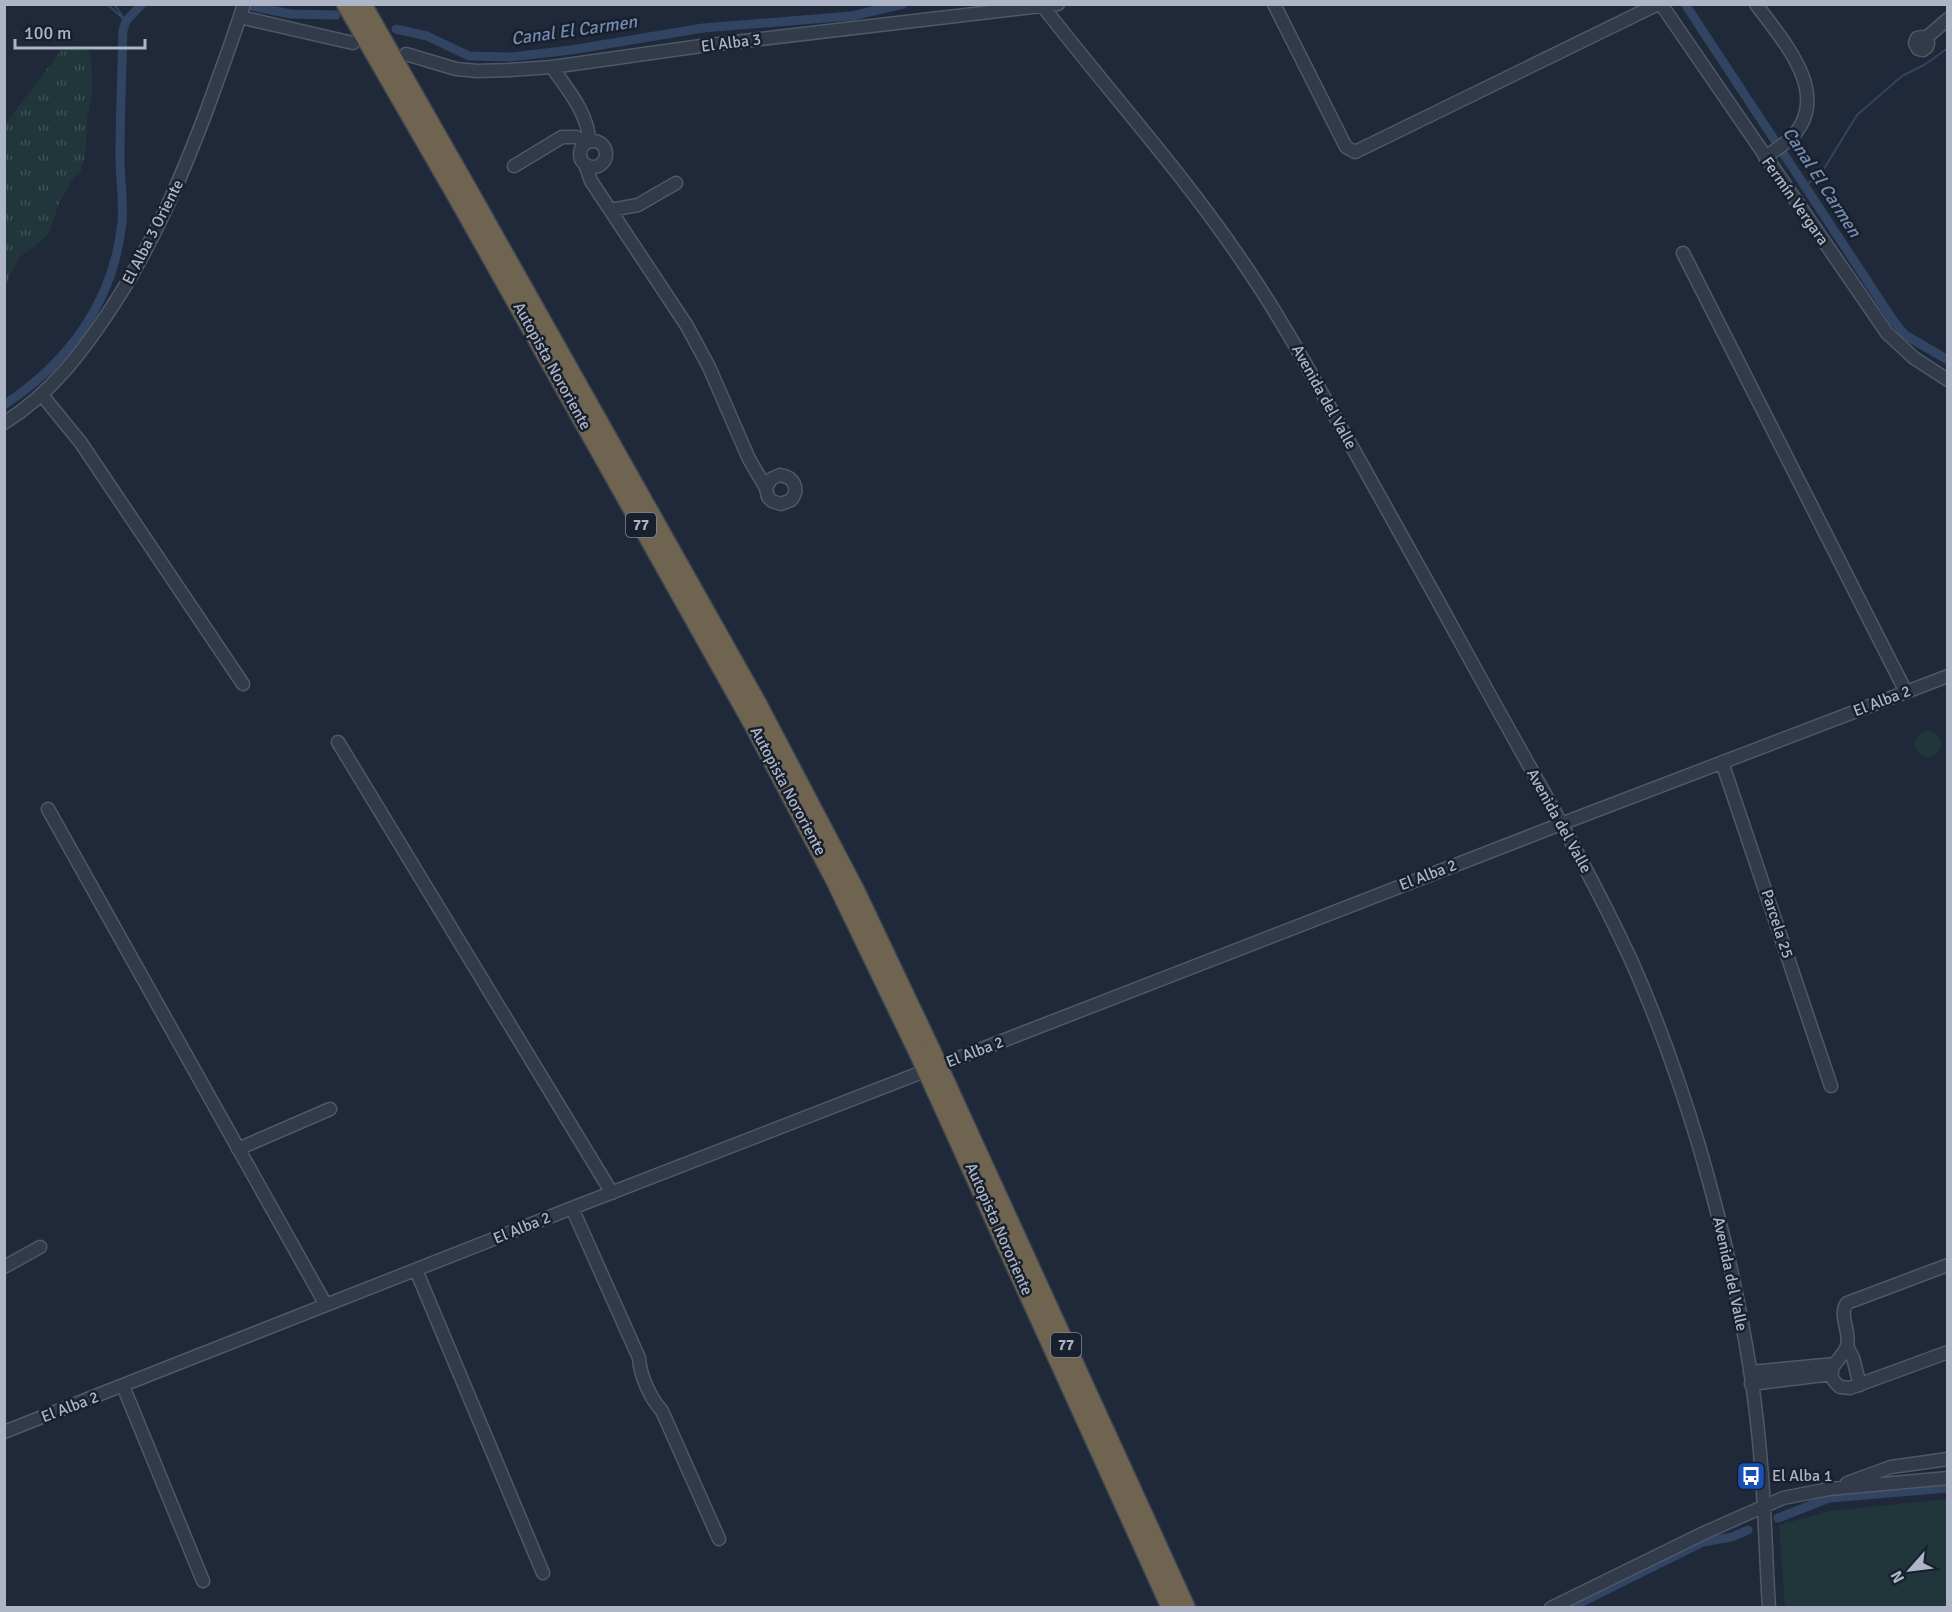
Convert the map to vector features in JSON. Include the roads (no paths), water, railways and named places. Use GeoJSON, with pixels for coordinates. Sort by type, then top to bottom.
{"type":"FeatureCollection","features":[{"type":"Feature","properties":{"kind":"highway","name":"Autopista Nororiente"},"geometry":{"type":"LineString","coordinates":[[346,4],[459,200],[752,722],[925,1052]]}},
{"type":"Feature","properties":{"kind":"highway","name":"Autopista Nororiente"},"geometry":{"type":"LineString","coordinates":[[362,4],[758,705],[861,902],[925,1052],[1186,1608]]}},
{"type":"Feature","properties":{"kind":"highway","name":"Autopista Nororiente"},"geometry":{"type":"LineString","coordinates":[[941,1086],[1171,1608]]}},
{"type":"Feature","properties":{"kind":"street"},"geometry":{"type":"LineString","coordinates":[[1274,4],[1346,147],[1355,152],[1659,4]]}},
{"type":"Feature","properties":{"kind":"street","name":"Fermín Vergara"},"geometry":{"type":"LineString","coordinates":[[1659,4],[1769,155],[1887,333],[1914,358],[1947,380]]}},
{"type":"Feature","properties":{"kind":"street"},"geometry":{"type":"LineString","coordinates":[[1756,4],[1797,62],[1806,83],[1807,101],[1797,130],[1790,139],[1769,155]]}},
{"type":"Feature","properties":{"kind":"street","name":"El Alba 3"},"geometry":{"type":"LineString","coordinates":[[406,54],[467,71],[552,67],[712,45],[1048,5]]}},
{"type":"Feature","properties":{"kind":"street","name":"Avenida del Valle"},"geometry":{"type":"LineString","coordinates":[[1048,5],[1108,90],[1135,119],[1209,214],[1271,305],[1406,542],[1600,895],[1632,963],[1678,1082],[1699,1147],[1737,1298],[1761,1463],[1769,1608]]}},
{"type":"Feature","properties":{"kind":"street"},"geometry":{"type":"LineString","coordinates":[[242,11],[352,43]]}},
{"type":"Feature","properties":{"kind":"street","name":"El Alba 3 Oriente"},"geometry":{"type":"LineString","coordinates":[[4,423],[42,395],[62,376],[85,347],[148,248],[184,170],[242,11]]}},
{"type":"Feature","properties":{"kind":"street"},"geometry":{"type":"LineString","coordinates":[[1926,38],[1947,19]]}},
{"type":"Feature","properties":{"kind":"street"},"geometry":{"type":"LineString","coordinates":[[514,166],[562,137],[576,137],[587,141],[598,141],[606,154],[600,165],[591,169],[582,164],[582,146],[587,141],[588,126],[552,67]]}},
{"type":"Feature","properties":{"kind":"street"},"geometry":{"type":"LineString","coordinates":[[586,167],[591,181],[609,210],[687,326],[709,367],[749,459],[766,488]]}},
{"type":"Feature","properties":{"kind":"street"},"geometry":{"type":"LineString","coordinates":[[609,210],[638,205],[676,183]]}},
{"type":"Feature","properties":{"kind":"street"},"geometry":{"type":"LineString","coordinates":[[1683,253],[1906,692]]}},
{"type":"Feature","properties":{"kind":"street"},"geometry":{"type":"LineString","coordinates":[[42,395],[81,443],[243,684]]}},
{"type":"Feature","properties":{"kind":"street","name":"El Alba 2"},"geometry":{"type":"LineString","coordinates":[[4,1432],[572,1208],[1947,676]]}},
{"type":"Feature","properties":{"kind":"street"},"geometry":{"type":"LineString","coordinates":[[338,742],[612,1193]]}},
{"type":"Feature","properties":{"kind":"street","name":"Parcela 25"},"geometry":{"type":"LineString","coordinates":[[1722,762],[1831,1086]]}},
{"type":"Feature","properties":{"kind":"street"},"geometry":{"type":"LineString","coordinates":[[48,809],[326,1305]]}},
{"type":"Feature","properties":{"kind":"street"},"geometry":{"type":"LineString","coordinates":[[238,1149],[330,1109]]}},
{"type":"Feature","properties":{"kind":"street"},"geometry":{"type":"LineString","coordinates":[[572,1208],[639,1358],[640,1370],[655,1402],[663,1411],[719,1539]]}},
{"type":"Feature","properties":{"kind":"street"},"geometry":{"type":"LineString","coordinates":[[4,1267],[40,1247]]}},
{"type":"Feature","properties":{"kind":"street"},"geometry":{"type":"LineString","coordinates":[[1860,1386],[1853,1358],[1847,1346],[1844,1310],[1847,1303],[1947,1265]]}},
{"type":"Feature","properties":{"kind":"street"},"geometry":{"type":"LineString","coordinates":[[416,1270],[543,1573]]}},
{"type":"Feature","properties":{"kind":"street"},"geometry":{"type":"LineString","coordinates":[[1847,1346],[1833,1369],[1835,1382],[1843,1388],[1860,1386],[1947,1352]]}},
{"type":"Feature","properties":{"kind":"street"},"geometry":{"type":"LineString","coordinates":[[1750,1378],[1833,1369]]}},
{"type":"Feature","properties":{"kind":"street"},"geometry":{"type":"LineString","coordinates":[[123,1386],[203,1581]]}},
{"type":"Feature","properties":{"kind":"street"},"geometry":{"type":"LineString","coordinates":[[1829,1489],[1892,1467],[1947,1459]]}},
{"type":"Feature","properties":{"kind":"street"},"geometry":{"type":"LineString","coordinates":[[1551,1608],[1762,1506],[1791,1496],[1829,1489],[1947,1478]]}},
{"type":"Feature","properties":{"kind":"waterway"},"geometry":{"type":"LineString","coordinates":[[107,4],[126,21]]}},
{"type":"Feature","properties":{"kind":"waterway"},"geometry":{"type":"LineString","coordinates":[[114,4],[123,17]]}},
{"type":"Feature","properties":{"kind":"waterway","name":"Canal El Carmen"},"geometry":{"type":"LineString","coordinates":[[4,405],[49,369],[68,349],[98,303],[109,278],[122,222],[120,158],[123,30],[126,21],[142,4]]}},
{"type":"Feature","properties":{"kind":"waterway","name":"Canal El Carmen"},"geometry":{"type":"LineString","coordinates":[[241,4],[290,14],[336,15]]}},
{"type":"Feature","properties":{"kind":"waterway","name":"Canal El Carmen"},"geometry":{"type":"LineString","coordinates":[[396,29],[427,36],[469,56],[511,57],[571,50],[703,28],[852,16],[903,4]]}},
{"type":"Feature","properties":{"kind":"waterway","name":"Canal El Carmen"},"geometry":{"type":"LineString","coordinates":[[1685,4],[1893,320],[1905,335],[1948,360]]}},
{"type":"Feature","properties":{"kind":"waterway"},"geometry":{"type":"LineString","coordinates":[[1805,186],[1822,172],[1857,115],[1902,76],[1924,65],[1948,48]]}},
{"type":"Feature","properties":{"kind":"waterway"},"geometry":{"type":"LineString","coordinates":[[1778,1518],[1829,1498],[1948,1488]]}},
{"type":"Feature","properties":{"kind":"waterway"},"geometry":{"type":"LineString","coordinates":[[1570,1608],[1703,1542],[1732,1537],[1748,1530]]}},
{"type":"Feature","properties":{"kind":"place","name":"El Alba 1"},"geometry":{"type":"Point","coordinates":[1751,1476]}}]}
